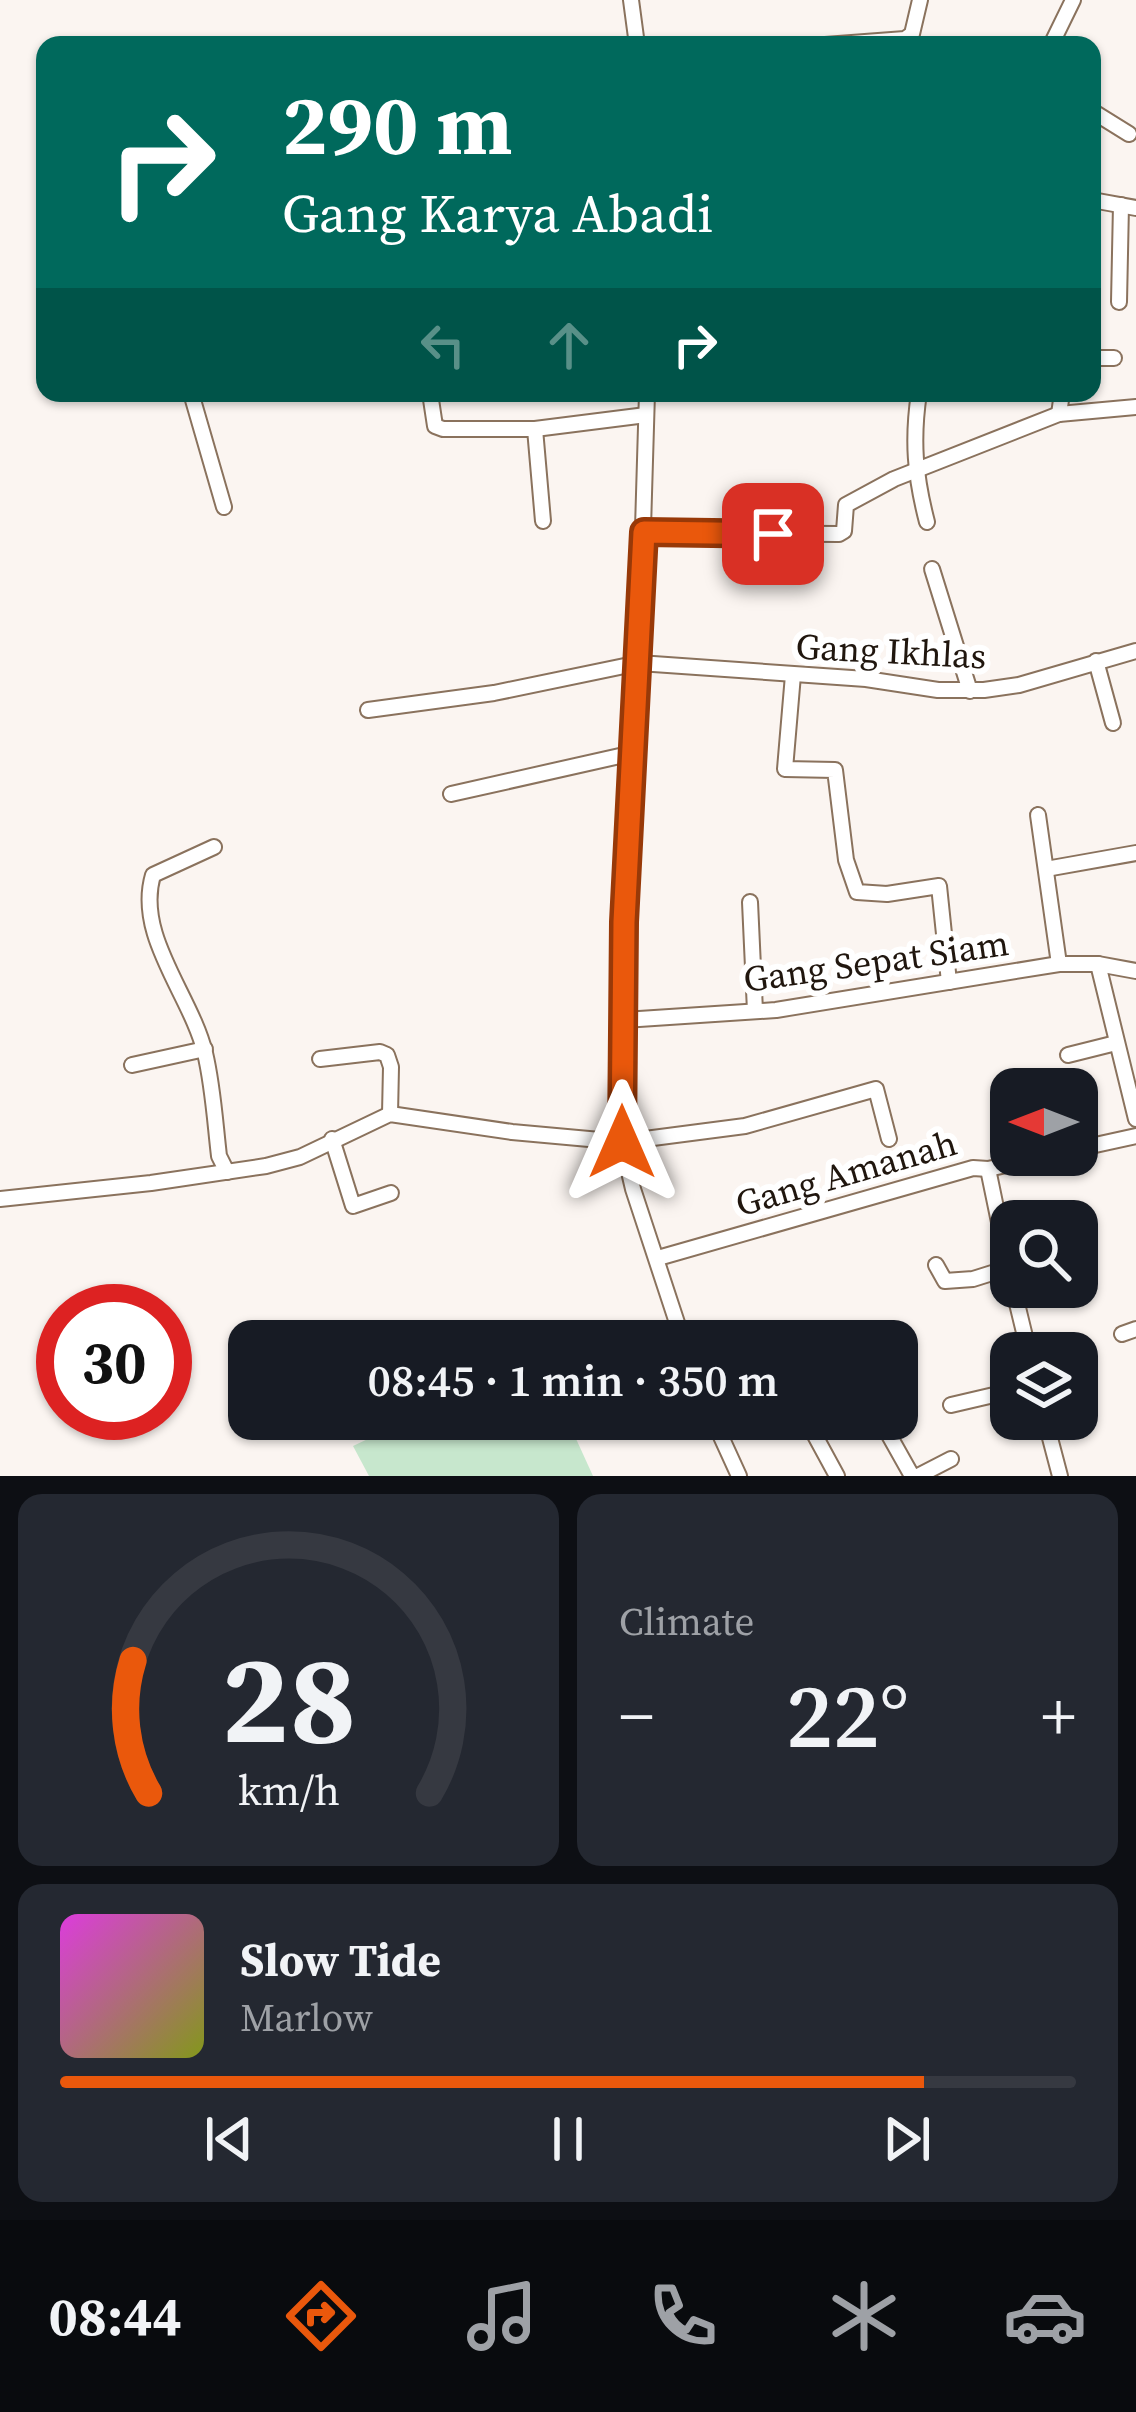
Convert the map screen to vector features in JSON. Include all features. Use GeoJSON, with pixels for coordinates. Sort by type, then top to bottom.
{"type":"FeatureCollection","features":[{"type":"Feature","properties":{"kind":"street"},"geometry":{"type":"LineString","coordinates":[[631,0],[636,36]]}},
{"type":"Feature","properties":{"kind":"street"},"geometry":{"type":"LineString","coordinates":[[909,36],[920,0]]}},
{"type":"Feature","properties":{"kind":"street"},"geometry":{"type":"LineString","coordinates":[[1055,36],[1073,0]]}},
{"type":"Feature","properties":{"kind":"street"},"geometry":{"type":"LineString","coordinates":[[1101,117],[1129,134]]}},
{"type":"Feature","properties":{"kind":"street"},"geometry":{"type":"LineString","coordinates":[[1119,302],[1128,207]]}},
{"type":"Feature","properties":{"kind":"street"},"geometry":{"type":"LineString","coordinates":[[1101,358],[1114,358]]}},
{"type":"Feature","properties":{"kind":"street"},"geometry":{"type":"LineString","coordinates":[[194,402],[224,507]]}},
{"type":"Feature","properties":{"kind":"street"},"geometry":{"type":"LineString","coordinates":[[431,402],[438,428],[536,429],[646,415]]}},
{"type":"Feature","properties":{"kind":"street"},"geometry":{"type":"LineString","coordinates":[[647,402],[624,922],[622,1142],[677,1320]]}},
{"type":"Feature","properties":{"kind":"street"},"geometry":{"type":"LineString","coordinates":[[918,402],[914,471],[927,522]]}},
{"type":"Feature","properties":{"kind":"street"},"geometry":{"type":"LineString","coordinates":[[1059,414],[1061,402]]}},
{"type":"Feature","properties":{"kind":"street"},"geometry":{"type":"LineString","coordinates":[[644,532],[839,534],[844,531],[846,505],[852,499],[914,471],[1059,414],[1136,407]]}},
{"type":"Feature","properties":{"kind":"street"},"geometry":{"type":"LineString","coordinates":[[536,429],[543,520]]}},
{"type":"Feature","properties":{"kind":"street"},"geometry":{"type":"LineString","coordinates":[[932,569],[970,691]]}},
{"type":"Feature","properties":{"kind":"street","name":"Gang Ikhlas"},"geometry":{"type":"LineString","coordinates":[[368,710],[494,693],[638,663],[970,691],[1019,685],[1136,652]]}},
{"type":"Feature","properties":{"kind":"street"},"geometry":{"type":"LineString","coordinates":[[1096,661],[1113,723]]}},
{"type":"Feature","properties":{"kind":"street"},"geometry":{"type":"LineString","coordinates":[[793,676],[785,769],[835,770],[846,860],[857,892],[887,894],[939,886],[949,982]]}},
{"type":"Feature","properties":{"kind":"street"},"geometry":{"type":"LineString","coordinates":[[451,794],[634,753]]}},
{"type":"Feature","properties":{"kind":"street"},"geometry":{"type":"LineString","coordinates":[[1038,815],[1059,964]]}},
{"type":"Feature","properties":{"kind":"street"},"geometry":{"type":"LineString","coordinates":[[214,847],[153,875],[148,890],[155,933],[205,1049],[219,1156],[227,1172]]}},
{"type":"Feature","properties":{"kind":"street"},"geometry":{"type":"LineString","coordinates":[[1046,868],[1136,853]]}},
{"type":"Feature","properties":{"kind":"street"},"geometry":{"type":"LineString","coordinates":[[750,902],[755,1011]]}},
{"type":"Feature","properties":{"kind":"street","name":"Gang Sepat Siam"},"geometry":{"type":"LineString","coordinates":[[624,1020],[755,1011],[1059,964],[1136,971]]}},
{"type":"Feature","properties":{"kind":"street"},"geometry":{"type":"LineString","coordinates":[[1098,964],[1136,1119]]}},
{"type":"Feature","properties":{"kind":"street"},"geometry":{"type":"LineString","coordinates":[[1068,1055],[1116,1043]]}},
{"type":"Feature","properties":{"kind":"street"},"geometry":{"type":"LineString","coordinates":[[132,1066],[205,1049]]}},
{"type":"Feature","properties":{"kind":"street"},"geometry":{"type":"LineString","coordinates":[[320,1059],[387,1055],[392,1067],[390,1114]]}},
{"type":"Feature","properties":{"kind":"street"},"geometry":{"type":"LineString","coordinates":[[0,1199],[227,1172],[300,1156],[390,1114],[622,1142],[746,1126],[876,1089],[889,1139]]}},
{"type":"Feature","properties":{"kind":"street"},"geometry":{"type":"LineString","coordinates":[[1098,1144],[1136,1136]]}},
{"type":"Feature","properties":{"kind":"street"},"geometry":{"type":"LineString","coordinates":[[332,1138],[353,1205],[392,1193]]}},
{"type":"Feature","properties":{"kind":"street","name":"Gang Amanah"},"geometry":{"type":"LineString","coordinates":[[658,1258],[973,1168],[988,1169]]}},
{"type":"Feature","properties":{"kind":"street"},"geometry":{"type":"LineString","coordinates":[[988,1169],[995,1200]]}},
{"type":"Feature","properties":{"kind":"street"},"geometry":{"type":"LineString","coordinates":[[936,1265],[945,1281],[990,1279]]}},
{"type":"Feature","properties":{"kind":"street"},"geometry":{"type":"LineString","coordinates":[[951,1405],[990,1396]]}},
{"type":"Feature","properties":{"kind":"street"},"geometry":{"type":"LineString","coordinates":[[722,1440],[740,1476]]}},
{"type":"Feature","properties":{"kind":"street"},"geometry":{"type":"LineString","coordinates":[[817,1440],[837,1476]]}},
{"type":"Feature","properties":{"kind":"street"},"geometry":{"type":"LineString","coordinates":[[893,1440],[915,1476],[951,1459]]}},
{"type":"Feature","properties":{"kind":"street"},"geometry":{"type":"LineString","coordinates":[[1051,1440],[1060,1476]]}},
{"type":"Feature","properties":{"kind":"green space"},"geometry":{"type":"Polygon","coordinates":[[[366,1440],[577,1440],[593,1476],[369,1476],[353,1446],[366,1440]]]}},
{"type":"Feature","properties":{"kind":"route"},"geometry":{"type":"LineString","coordinates":[[622,1142],[624,922],[644,532],[773,534]]}}]}
